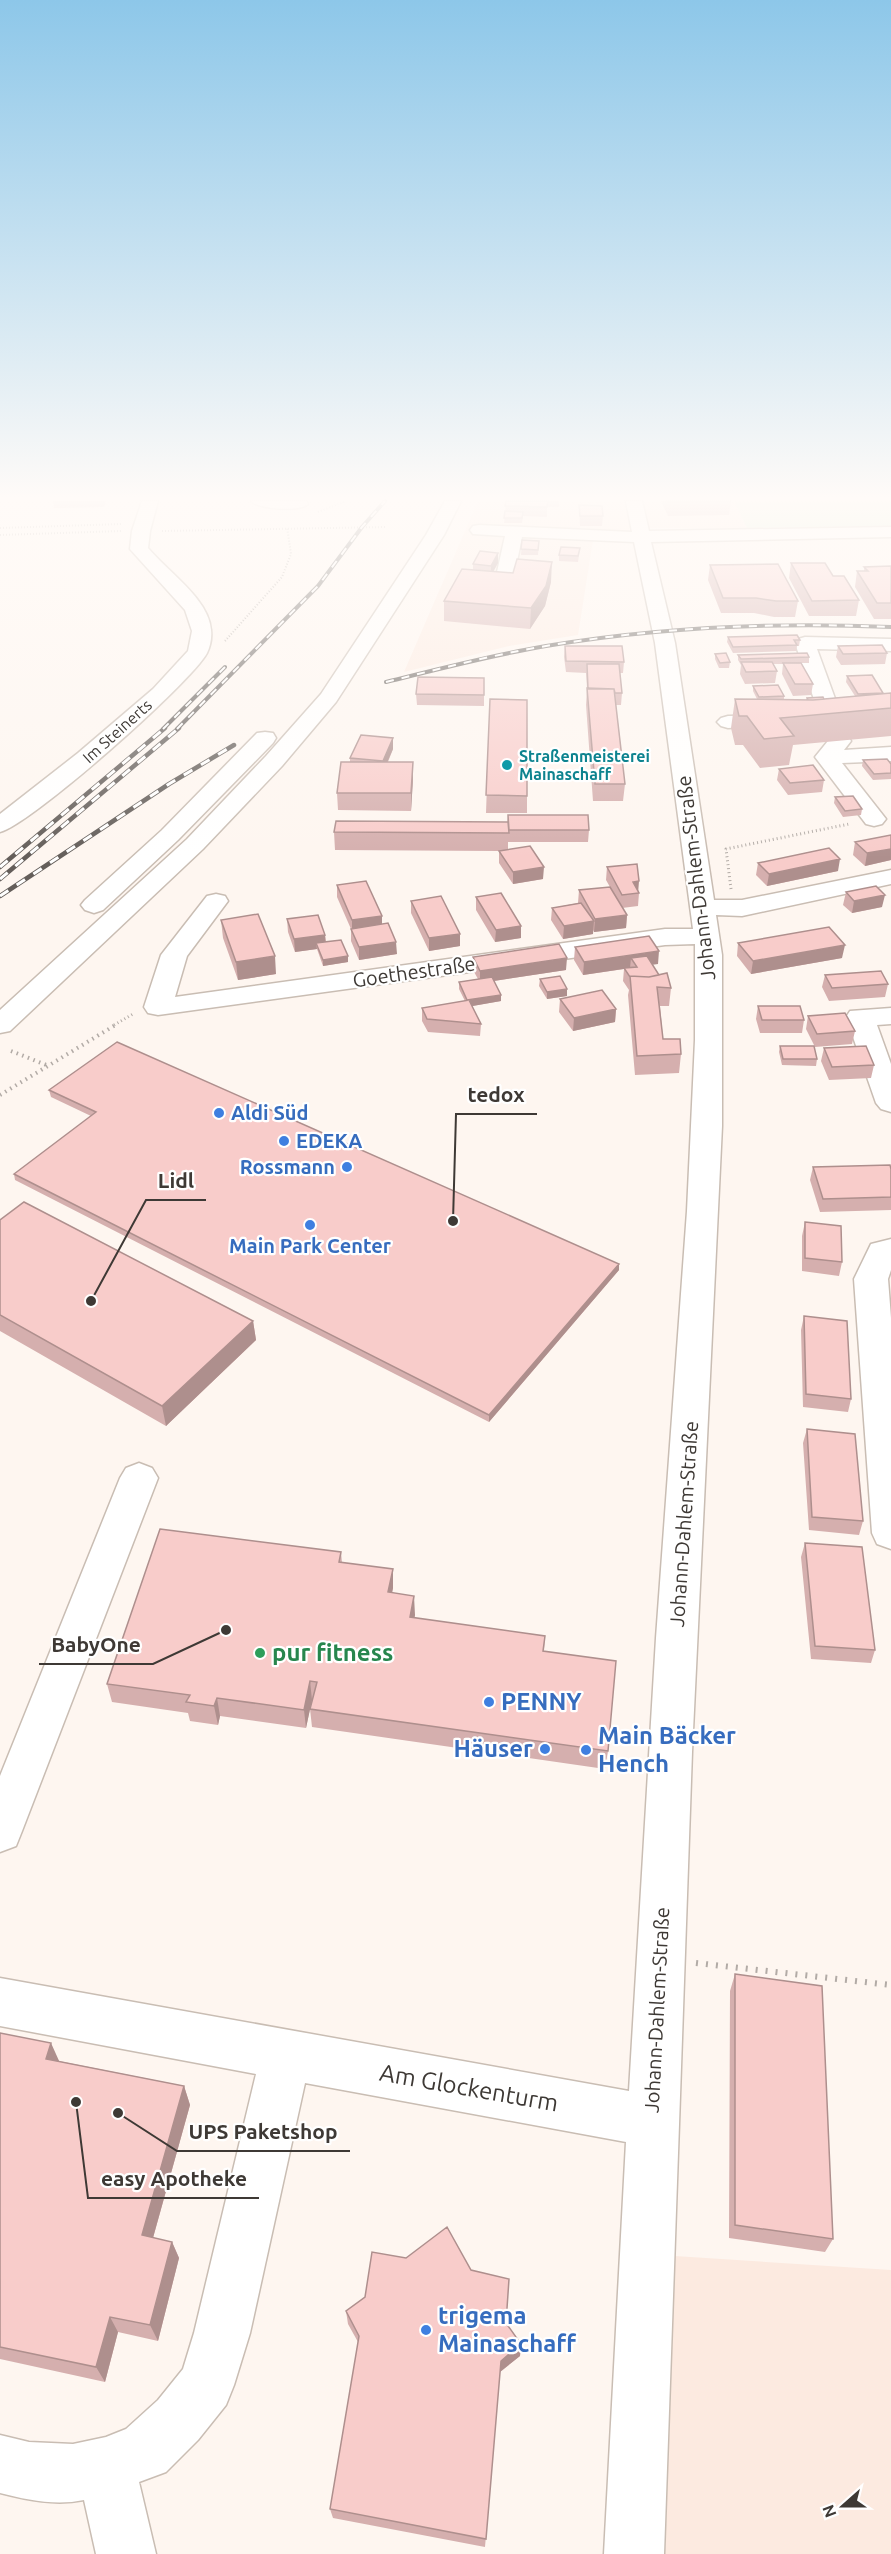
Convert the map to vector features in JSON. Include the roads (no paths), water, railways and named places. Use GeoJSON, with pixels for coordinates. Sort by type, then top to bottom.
{"type":"FeatureCollection","features":[{"type":"Feature","properties":{"kind":"main road","name":"Im Steinerts"},"geometry":{"type":"LineString","coordinates":[[0,825],[81,764],[177,678],[199,651],[202,630],[199,620]]}},
{"type":"Feature","properties":{"kind":"main road"},"geometry":{"type":"LineString","coordinates":[[352,625],[355,620]]}},
{"type":"Feature","properties":{"kind":"main road"},"geometry":{"type":"LineString","coordinates":[[0,1025],[195,844],[274,761],[329,698],[380,620]]}},
{"type":"Feature","properties":{"kind":"main road","name":"Johann-Dahlem-Straße"},"geometry":{"type":"LineString","coordinates":[[634,2554],[651,2121],[676,1634],[701,1261],[710,1007],[706,936],[665,643],[660,620]]}},
{"type":"Feature","properties":{"kind":"main road"},"geometry":{"type":"LineString","coordinates":[[874,819],[833,736],[806,643],[891,645]]}},
{"type":"Feature","properties":{"kind":"main road"},"geometry":{"type":"LineString","coordinates":[[833,736],[856,720]]}},
{"type":"Feature","properties":{"kind":"main road"},"geometry":{"type":"LineString","coordinates":[[728,722],[803,721],[833,736],[891,754]]}},
{"type":"Feature","properties":{"kind":"main road"},"geometry":{"type":"LineString","coordinates":[[76,922],[170,835],[279,722]]}},
{"type":"Feature","properties":{"kind":"main road"},"geometry":{"type":"LineString","coordinates":[[701,907],[742,908],[891,877]]}},
{"type":"Feature","properties":{"kind":"main road","name":"Goethestraße"},"geometry":{"type":"LineString","coordinates":[[216,901],[174,955],[158,1007],[665,937],[706,936]]}},
{"type":"Feature","properties":{"kind":"main road"},"geometry":{"type":"LineString","coordinates":[[891,1016],[860,1017],[891,1103]]}},
{"type":"Feature","properties":{"kind":"main road"},"geometry":{"type":"LineString","coordinates":[[886,1251],[871,1279],[891,1533]]}},
{"type":"Feature","properties":{"kind":"main road"},"geometry":{"type":"LineString","coordinates":[[0,1831],[139,1478]]}},
{"type":"Feature","properties":{"kind":"main road","name":"Am Glockenturm"},"geometry":{"type":"LineString","coordinates":[[0,2002],[651,2121]]}},
{"type":"Feature","properties":{"kind":"main road"},"geometry":{"type":"LineString","coordinates":[[0,2464],[29,2471],[73,2473],[106,2466],[145,2451],[178,2420],[206,2385],[222,2333],[286,2054]]}},
{"type":"Feature","properties":{"kind":"main road"},"geometry":{"type":"LineString","coordinates":[[106,2466],[126,2554]]}},
{"type":"Feature","properties":{"kind":"railway"},"geometry":{"type":"LineString","coordinates":[[177,729],[284,620]]}},
{"type":"Feature","properties":{"kind":"railway"},"geometry":{"type":"LineString","coordinates":[[386,682],[526,650],[632,634],[761,626],[891,627]]}},
{"type":"Feature","properties":{"kind":"railway"},"geometry":{"type":"LineString","coordinates":[[163,729],[225,667]]}},
{"type":"Feature","properties":{"kind":"railway"},"geometry":{"type":"LineString","coordinates":[[0,867],[165,728]]}},
{"type":"Feature","properties":{"kind":"railway"},"geometry":{"type":"LineString","coordinates":[[0,879],[179,728]]}},
{"type":"Feature","properties":{"kind":"railway"},"geometry":{"type":"LineString","coordinates":[[0,896],[169,784],[234,745]]}},
{"type":"Feature","properties":{"kind":"place","name":"Straßenmeisterei Mainaschaff"},"geometry":{"type":"Point","coordinates":[507,765]}},
{"type":"Feature","properties":{"kind":"place","name":"Aldi Süd"},"geometry":{"type":"Point","coordinates":[219,1113]}},
{"type":"Feature","properties":{"kind":"place","name":"EDEKA"},"geometry":{"type":"Point","coordinates":[284,1141]}},
{"type":"Feature","properties":{"kind":"place","name":"Rossmann"},"geometry":{"type":"Point","coordinates":[347,1167]}},
{"type":"Feature","properties":{"kind":"place","name":"tedox"},"geometry":{"type":"Point","coordinates":[453,1221]}},
{"type":"Feature","properties":{"kind":"place","name":"Main Park Center"},"geometry":{"type":"Point","coordinates":[310,1225]}},
{"type":"Feature","properties":{"kind":"place","name":"Lidl"},"geometry":{"type":"Point","coordinates":[91,1301]}},
{"type":"Feature","properties":{"kind":"place","name":"BabyOne"},"geometry":{"type":"Point","coordinates":[226,1630]}},
{"type":"Feature","properties":{"kind":"place","name":"pur fitness"},"geometry":{"type":"Point","coordinates":[260,1653]}},
{"type":"Feature","properties":{"kind":"place","name":"PENNY"},"geometry":{"type":"Point","coordinates":[489,1702]}},
{"type":"Feature","properties":{"kind":"place","name":"Häuser"},"geometry":{"type":"Point","coordinates":[545,1749]}},
{"type":"Feature","properties":{"kind":"place","name":"Main Bäcker Hench"},"geometry":{"type":"Point","coordinates":[586,1750]}},
{"type":"Feature","properties":{"kind":"place","name":"easy Apotheke"},"geometry":{"type":"Point","coordinates":[76,2102]}},
{"type":"Feature","properties":{"kind":"place","name":"UPS Paketshop"},"geometry":{"type":"Point","coordinates":[118,2113]}},
{"type":"Feature","properties":{"kind":"place","name":"trigema Mainaschaff"},"geometry":{"type":"Point","coordinates":[426,2330]}}]}
